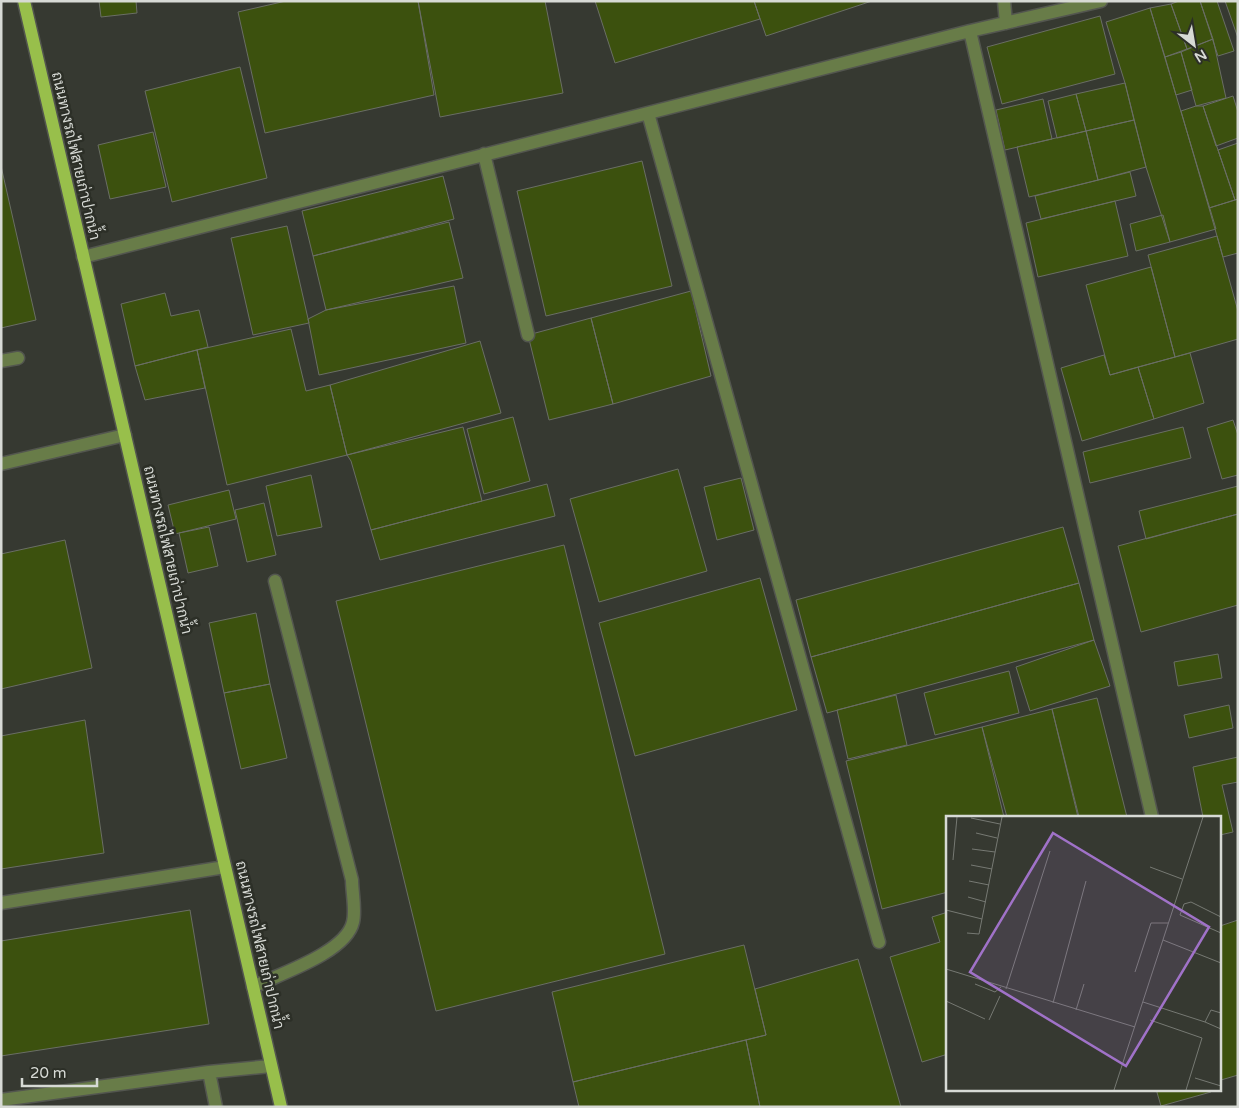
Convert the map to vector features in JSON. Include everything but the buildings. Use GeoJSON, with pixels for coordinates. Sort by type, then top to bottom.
{"type":"FeatureCollection","features":[{"type":"Feature","properties":{"kind":"main road","name":"ถนนทางรถไฟสายเก่าปากน้ำ"},"geometry":{"type":"LineString","coordinates":[[24,1],[281,1107]]}},
{"type":"Feature","properties":{"kind":"street"},"geometry":{"type":"LineString","coordinates":[[1004,1],[1006,23]]}},
{"type":"Feature","properties":{"kind":"street"},"geometry":{"type":"LineString","coordinates":[[83,257],[970,31],[1101,1]]}},
{"type":"Feature","properties":{"kind":"street"},"geometry":{"type":"LineString","coordinates":[[970,31],[1152,816]]}},
{"type":"Feature","properties":{"kind":"street"},"geometry":{"type":"LineString","coordinates":[[648,113],[879,942]]}},
{"type":"Feature","properties":{"kind":"street"},"geometry":{"type":"LineString","coordinates":[[484,154],[528,334]]}},
{"type":"Feature","properties":{"kind":"street"},"geometry":{"type":"LineString","coordinates":[[1,361],[18,358]]}},
{"type":"Feature","properties":{"kind":"street"},"geometry":{"type":"LineString","coordinates":[[1,464],[125,435]]}},
{"type":"Feature","properties":{"kind":"street"},"geometry":{"type":"LineString","coordinates":[[253,987],[333,949],[345,938],[354,922],[352,880],[275,581]]}},
{"type":"Feature","properties":{"kind":"street"},"geometry":{"type":"LineString","coordinates":[[1,903],[225,867]]}},
{"type":"Feature","properties":{"kind":"street"},"geometry":{"type":"LineString","coordinates":[[1,1100],[209,1072],[271,1066]]}},
{"type":"Feature","properties":{"kind":"street"},"geometry":{"type":"LineString","coordinates":[[209,1072],[216,1107]]}}]}
